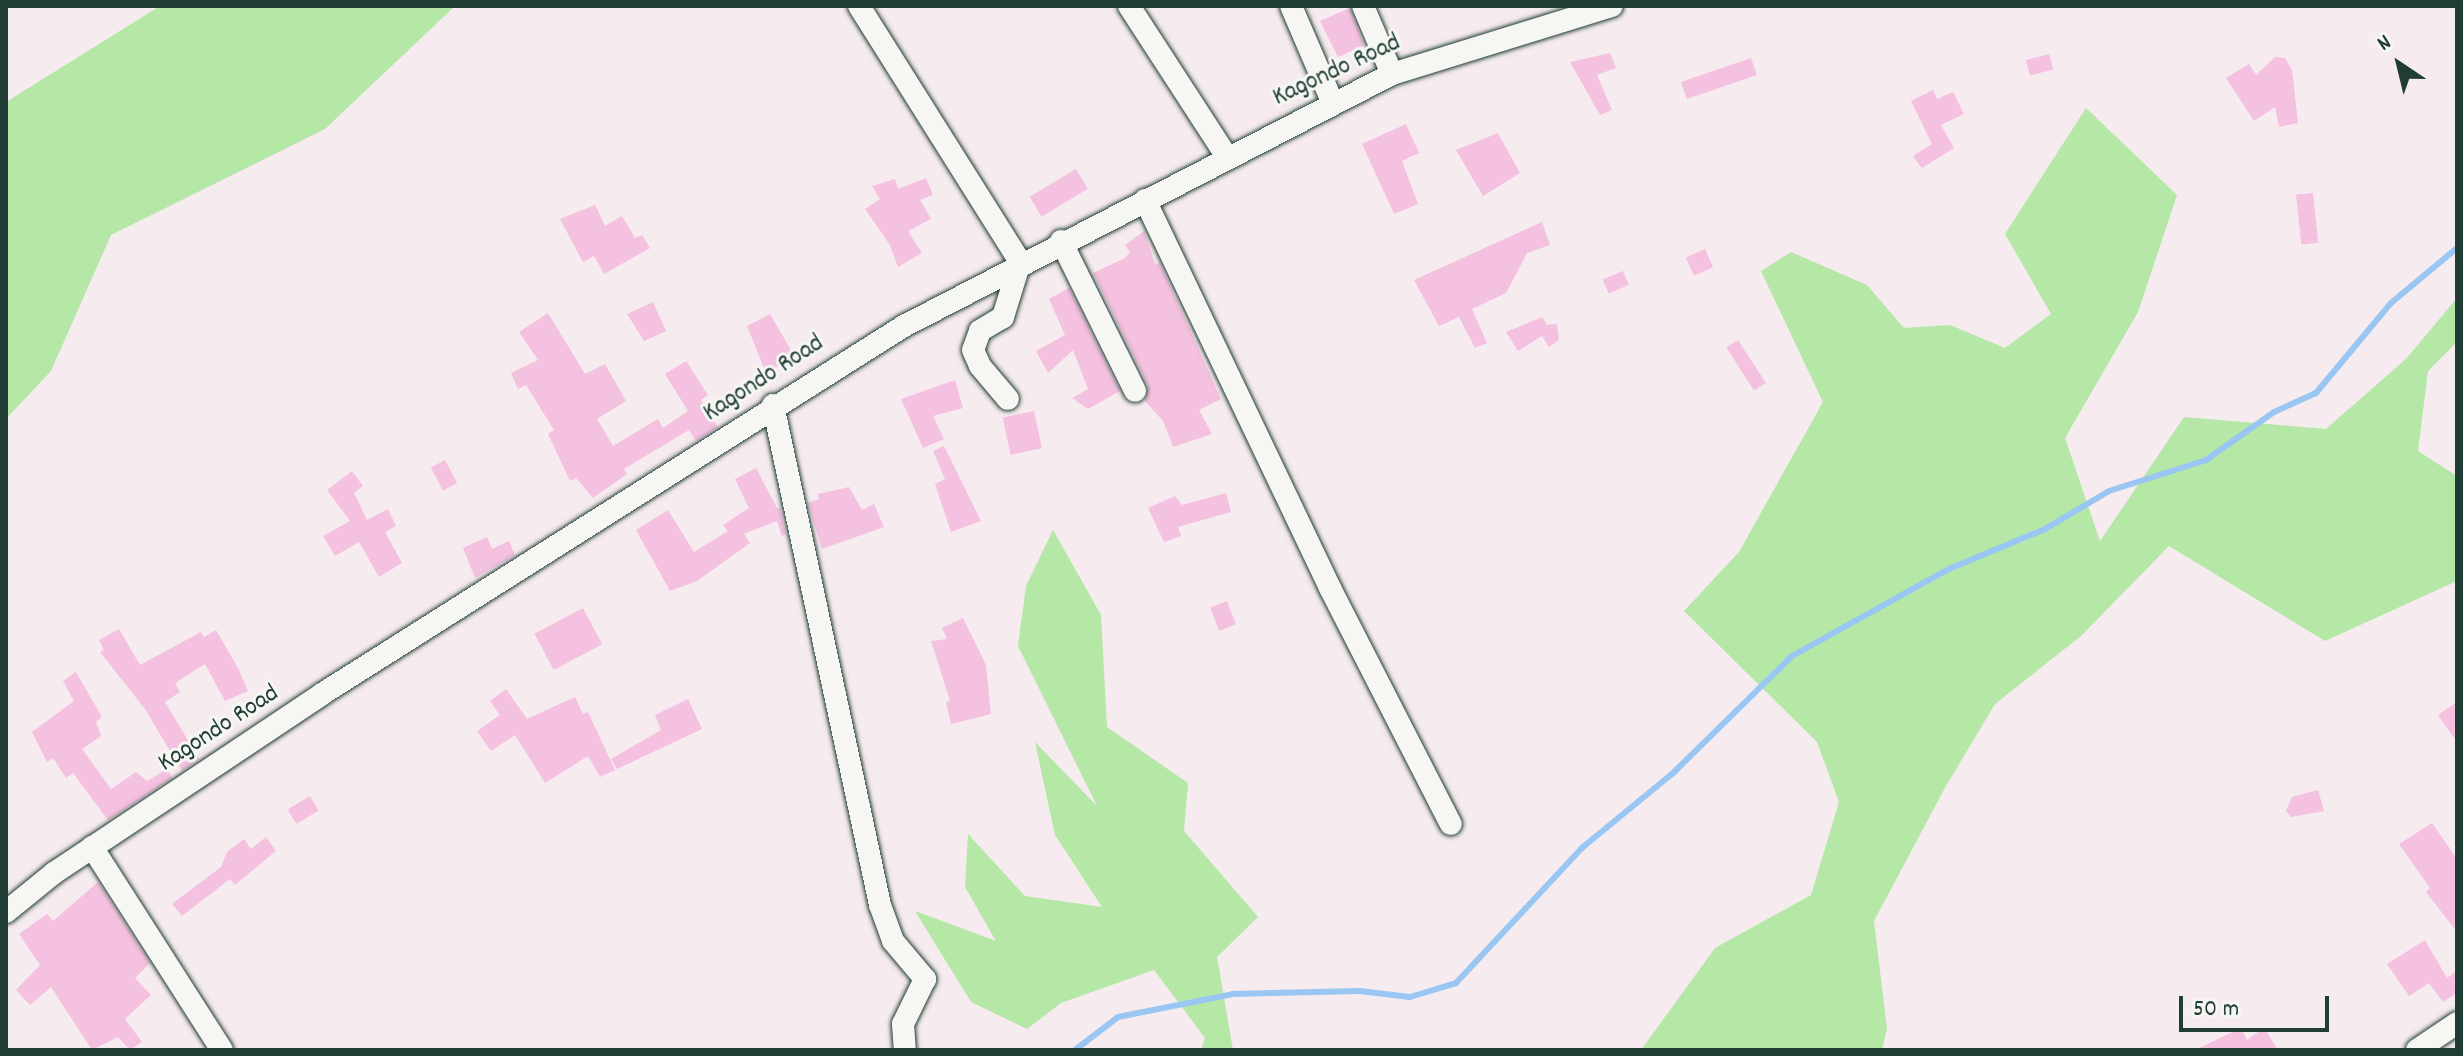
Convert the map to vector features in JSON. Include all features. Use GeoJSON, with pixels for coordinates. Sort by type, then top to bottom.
{"type":"FeatureCollection","features":[{"type":"Feature","properties":{"kind":"street"},"geometry":{"type":"LineString","coordinates":[[859,6],[1020,262],[1003,317],[980,331],[973,350],[980,366],[1008,399]]}},
{"type":"Feature","properties":{"kind":"street"},"geometry":{"type":"LineString","coordinates":[[1129,6],[1227,157]]}},
{"type":"Feature","properties":{"kind":"street"},"geometry":{"type":"LineString","coordinates":[[1291,6],[1332,101]]}},
{"type":"Feature","properties":{"kind":"street"},"geometry":{"type":"LineString","coordinates":[[1363,6],[1392,74]]}},
{"type":"Feature","properties":{"kind":"street","name":"Kagondo Road"},"geometry":{"type":"LineString","coordinates":[[6,912],[92,847],[773,405],[1020,262],[1332,101],[1392,74],[1612,6]]}},
{"type":"Feature","properties":{"kind":"street"},"geometry":{"type":"LineString","coordinates":[[1145,200],[1330,588],[1451,824]]}},
{"type":"Feature","properties":{"kind":"street"},"geometry":{"type":"LineString","coordinates":[[1061,241],[1135,391]]}},
{"type":"Feature","properties":{"kind":"street"},"geometry":{"type":"LineString","coordinates":[[773,405],[880,905],[893,941],[925,979],[903,1024],[905,1050]]}},
{"type":"Feature","properties":{"kind":"street"},"geometry":{"type":"LineString","coordinates":[[92,847],[222,1050]]}},
{"type":"Feature","properties":{"kind":"street"},"geometry":{"type":"LineString","coordinates":[[2417,1050],[2457,1023]]}},
{"type":"Feature","properties":{"kind":"green space"},"geometry":{"type":"Polygon","coordinates":[[[160,6],[455,6],[325,129],[111,235],[51,371],[6,419],[6,102],[160,6]]]}},
{"type":"Feature","properties":{"kind":"green space"},"geometry":{"type":"Polygon","coordinates":[[[2086,108],[2177,195],[2138,312],[2065,438],[2100,541],[2184,417],[2326,429],[2406,359],[2457,298],[2457,342],[2428,371],[2418,451],[2457,476],[2457,581],[2325,641],[2169,546],[2081,636],[1995,704],[1946,786],[1874,921],[1887,1029],[1882,1050],[1641,1050],[1715,948],[1811,895],[1839,802],[1817,742],[1684,611],[1739,552],[1823,402],[1761,271],[1791,252],[1867,285],[1904,328],[1950,325],[2005,348],[2051,314],[2005,234],[2086,108]]]}},
{"type":"Feature","properties":{"kind":"green space"},"geometry":{"type":"Polygon","coordinates":[[[1053,530],[1101,615],[1107,727],[1188,783],[1184,831],[1258,917],[1217,957],[1233,1050],[1201,1050],[1205,1038],[1154,970],[1061,1003],[1027,1029],[971,1002],[915,911],[996,941],[965,887],[968,834],[1025,896],[1102,907],[1055,835],[1035,742],[1097,806],[1018,646],[1026,586],[1053,530]]]}},
{"type":"Feature","properties":{"kind":"building"},"geometry":{"type":"Polygon","coordinates":[[[1350,8],[1364,45],[1338,57],[1320,21],[1350,8]]]}},
{"type":"Feature","properties":{"kind":"building"},"geometry":{"type":"Polygon","coordinates":[[[1610,53],[1616,68],[1597,75],[1612,110],[1600,115],[1570,62],[1610,53]]]}},
{"type":"Feature","properties":{"kind":"building"},"geometry":{"type":"Polygon","coordinates":[[[2049,54],[2053,69],[2030,76],[2026,60],[2049,54]]]}},
{"type":"Feature","properties":{"kind":"building"},"geometry":{"type":"Polygon","coordinates":[[[2275,57],[2285,58],[2292,70],[2298,123],[2279,127],[2275,107],[2254,121],[2226,78],[2249,64],[2256,75],[2275,57]]]}},
{"type":"Feature","properties":{"kind":"building"},"geometry":{"type":"Polygon","coordinates":[[[1751,58],[1757,75],[1687,99],[1681,82],[1751,58]]]}},
{"type":"Feature","properties":{"kind":"building"},"geometry":{"type":"Polygon","coordinates":[[[1933,90],[1937,99],[1953,92],[1964,114],[1941,125],[1954,148],[1922,168],[1913,156],[1932,144],[1911,101],[1933,90]]]}},
{"type":"Feature","properties":{"kind":"building"},"geometry":{"type":"Polygon","coordinates":[[[1406,124],[1419,153],[1402,161],[1418,204],[1394,214],[1362,144],[1406,124]]]}},
{"type":"Feature","properties":{"kind":"building"},"geometry":{"type":"Polygon","coordinates":[[[1498,133],[1520,173],[1483,196],[1456,150],[1498,133]]]}},
{"type":"Feature","properties":{"kind":"building"},"geometry":{"type":"Polygon","coordinates":[[[1076,169],[1088,189],[1042,217],[1030,197],[1076,169]]]}},
{"type":"Feature","properties":{"kind":"building"},"geometry":{"type":"Polygon","coordinates":[[[926,178],[933,195],[920,200],[931,219],[908,231],[922,253],[898,267],[890,245],[865,209],[880,199],[872,186],[895,179],[898,189],[926,178]]]}},
{"type":"Feature","properties":{"kind":"building"},"geometry":{"type":"Polygon","coordinates":[[[2313,193],[2318,243],[2301,245],[2296,195],[2313,193]]]}},
{"type":"Feature","properties":{"kind":"building"},"geometry":{"type":"Polygon","coordinates":[[[595,205],[605,226],[622,216],[635,238],[642,235],[650,248],[604,274],[594,256],[583,262],[560,219],[595,205]]]}},
{"type":"Feature","properties":{"kind":"building"},"geometry":{"type":"Polygon","coordinates":[[[1542,222],[1550,245],[1527,253],[1506,293],[1472,309],[1487,343],[1475,348],[1459,317],[1439,326],[1414,280],[1542,222]]]}},
{"type":"Feature","properties":{"kind":"building"},"geometry":{"type":"Polygon","coordinates":[[[1144,231],[1155,264],[1160,263],[1221,399],[1199,410],[1212,434],[1173,447],[1163,421],[1145,401],[1148,385],[1093,273],[1125,258],[1130,252],[1125,245],[1144,231]]]}},
{"type":"Feature","properties":{"kind":"building"},"geometry":{"type":"Polygon","coordinates":[[[1705,249],[1713,267],[1694,276],[1686,258],[1705,249]]]}},
{"type":"Feature","properties":{"kind":"building"},"geometry":{"type":"Polygon","coordinates":[[[1623,271],[1629,285],[1609,293],[1603,280],[1623,271]]]}},
{"type":"Feature","properties":{"kind":"building"},"geometry":{"type":"Polygon","coordinates":[[[1069,288],[1120,391],[1088,409],[1072,398],[1088,389],[1073,350],[1048,373],[1036,351],[1065,335],[1049,299],[1069,288]]]}},
{"type":"Feature","properties":{"kind":"building"},"geometry":{"type":"Polygon","coordinates":[[[653,302],[666,331],[644,341],[627,314],[653,302]]]}},
{"type":"Feature","properties":{"kind":"building"},"geometry":{"type":"Polygon","coordinates":[[[548,313],[585,374],[605,364],[626,401],[597,419],[613,446],[658,419],[663,428],[688,411],[665,374],[686,361],[708,395],[701,400],[718,427],[696,441],[689,430],[624,469],[627,474],[593,498],[576,478],[570,481],[548,434],[554,430],[526,385],[518,389],[511,373],[538,360],[519,332],[548,313]]]}},
{"type":"Feature","properties":{"kind":"building"},"geometry":{"type":"Polygon","coordinates":[[[770,314],[795,357],[766,373],[747,326],[770,314]]]}},
{"type":"Feature","properties":{"kind":"building"},"geometry":{"type":"Polygon","coordinates":[[[1542,317],[1547,325],[1557,324],[1559,340],[1549,347],[1542,336],[1518,351],[1506,332],[1542,317]]]}},
{"type":"Feature","properties":{"kind":"building"},"geometry":{"type":"Polygon","coordinates":[[[1738,340],[1766,383],[1754,390],[1726,348],[1738,340]]]}},
{"type":"Feature","properties":{"kind":"building"},"geometry":{"type":"Polygon","coordinates":[[[955,380],[963,408],[933,416],[944,439],[923,448],[901,399],[955,380]]]}},
{"type":"Feature","properties":{"kind":"building"},"geometry":{"type":"Polygon","coordinates":[[[1034,411],[1042,448],[1011,455],[1003,418],[1034,411]]]}},
{"type":"Feature","properties":{"kind":"building"},"geometry":{"type":"Polygon","coordinates":[[[944,446],[981,521],[951,532],[935,484],[945,479],[933,451],[944,446]]]}},
{"type":"Feature","properties":{"kind":"building"},"geometry":{"type":"Polygon","coordinates":[[[445,460],[457,483],[443,490],[431,468],[445,460]]]}},
{"type":"Feature","properties":{"kind":"building"},"geometry":{"type":"Polygon","coordinates":[[[756,468],[777,508],[780,507],[786,534],[782,536],[777,521],[744,534],[750,543],[697,581],[670,591],[636,530],[668,510],[694,552],[728,531],[723,525],[749,508],[735,479],[756,468]]]}},
{"type":"Feature","properties":{"kind":"building"},"geometry":{"type":"Polygon","coordinates":[[[352,471],[363,486],[354,493],[367,520],[388,509],[396,526],[385,532],[402,563],[379,577],[359,542],[335,556],[323,536],[350,521],[327,490],[352,471]]]}},
{"type":"Feature","properties":{"kind":"building"},"geometry":{"type":"Polygon","coordinates":[[[849,487],[862,510],[874,504],[884,527],[822,549],[808,503],[819,499],[818,494],[849,487]]]}},
{"type":"Feature","properties":{"kind":"building"},"geometry":{"type":"Polygon","coordinates":[[[1226,493],[1231,512],[1178,527],[1181,536],[1164,542],[1148,508],[1175,496],[1182,505],[1226,493]]]}},
{"type":"Feature","properties":{"kind":"building"},"geometry":{"type":"Polygon","coordinates":[[[487,537],[492,549],[509,541],[515,555],[475,578],[463,548],[487,537]]]}},
{"type":"Feature","properties":{"kind":"building"},"geometry":{"type":"Polygon","coordinates":[[[1227,601],[1236,624],[1219,631],[1210,607],[1227,601]]]}},
{"type":"Feature","properties":{"kind":"building"},"geometry":{"type":"Polygon","coordinates":[[[583,608],[602,644],[554,670],[534,634],[583,608]]]}},
{"type":"Feature","properties":{"kind":"building"},"geometry":{"type":"Polygon","coordinates":[[[963,618],[986,665],[991,714],[951,724],[946,702],[950,701],[931,641],[947,639],[942,628],[963,618]]]}},
{"type":"Feature","properties":{"kind":"building"},"geometry":{"type":"Polygon","coordinates":[[[119,629],[140,665],[201,632],[204,637],[216,630],[239,670],[248,691],[225,701],[205,664],[175,683],[180,692],[165,702],[199,759],[182,771],[145,709],[100,652],[104,650],[99,640],[119,629]]]}},
{"type":"Feature","properties":{"kind":"building"},"geometry":{"type":"Polygon","coordinates":[[[76,672],[102,717],[96,722],[101,736],[82,749],[111,789],[136,772],[147,781],[167,769],[172,778],[108,820],[73,773],[66,778],[53,758],[47,762],[32,732],[74,701],[63,681],[76,672]]]}},
{"type":"Feature","properties":{"kind":"building"},"geometry":{"type":"Polygon","coordinates":[[[506,689],[527,719],[575,697],[583,714],[588,712],[615,770],[600,777],[588,756],[545,783],[515,735],[491,751],[477,731],[500,715],[490,701],[506,689]]]}},
{"type":"Feature","properties":{"kind":"building"},"geometry":{"type":"Polygon","coordinates":[[[688,699],[702,729],[617,769],[611,759],[661,730],[655,715],[688,699]]]}},
{"type":"Feature","properties":{"kind":"building"},"geometry":{"type":"Polygon","coordinates":[[[2457,702],[2457,742],[2438,715],[2457,702]]]}},
{"type":"Feature","properties":{"kind":"building"},"geometry":{"type":"Polygon","coordinates":[[[2318,790],[2324,811],[2291,817],[2286,811],[2292,797],[2318,790]]]}},
{"type":"Feature","properties":{"kind":"building"},"geometry":{"type":"Polygon","coordinates":[[[310,796],[319,811],[296,824],[288,809],[310,796]]]}},
{"type":"Feature","properties":{"kind":"building"},"geometry":{"type":"Polygon","coordinates":[[[2432,823],[2457,859],[2457,932],[2426,892],[2430,888],[2399,844],[2432,823]]]}},
{"type":"Feature","properties":{"kind":"building"},"geometry":{"type":"Polygon","coordinates":[[[266,837],[276,851],[235,885],[230,879],[182,916],[172,904],[221,867],[227,852],[244,839],[251,849],[266,837]]]}},
{"type":"Feature","properties":{"kind":"building"},"geometry":{"type":"Polygon","coordinates":[[[98,882],[150,963],[135,978],[151,995],[125,1019],[142,1042],[130,1050],[118,1037],[92,1050],[51,987],[30,1005],[16,990],[40,965],[19,934],[47,914],[53,921],[98,882]]]}},
{"type":"Feature","properties":{"kind":"building"},"geometry":{"type":"Polygon","coordinates":[[[2425,940],[2447,978],[2457,971],[2457,993],[2443,1002],[2429,983],[2409,996],[2387,964],[2425,940]]]}},
{"type":"Feature","properties":{"kind":"building"},"geometry":{"type":"Polygon","coordinates":[[[2241,1028],[2247,1040],[2264,1028],[2278,1050],[2195,1050],[2241,1028]]]}},
{"type":"Feature","properties":{"kind":"waterway"},"geometry":{"type":"LineString","coordinates":[[1075,1050],[1118,1017],[1233,994],[1360,991],[1410,997],[1456,983],[1583,847],[1672,774],[1792,656],[1949,569],[2045,529],[2109,491],[2206,460],[2274,412],[2316,393],[2391,303],[2457,248]]}}]}
